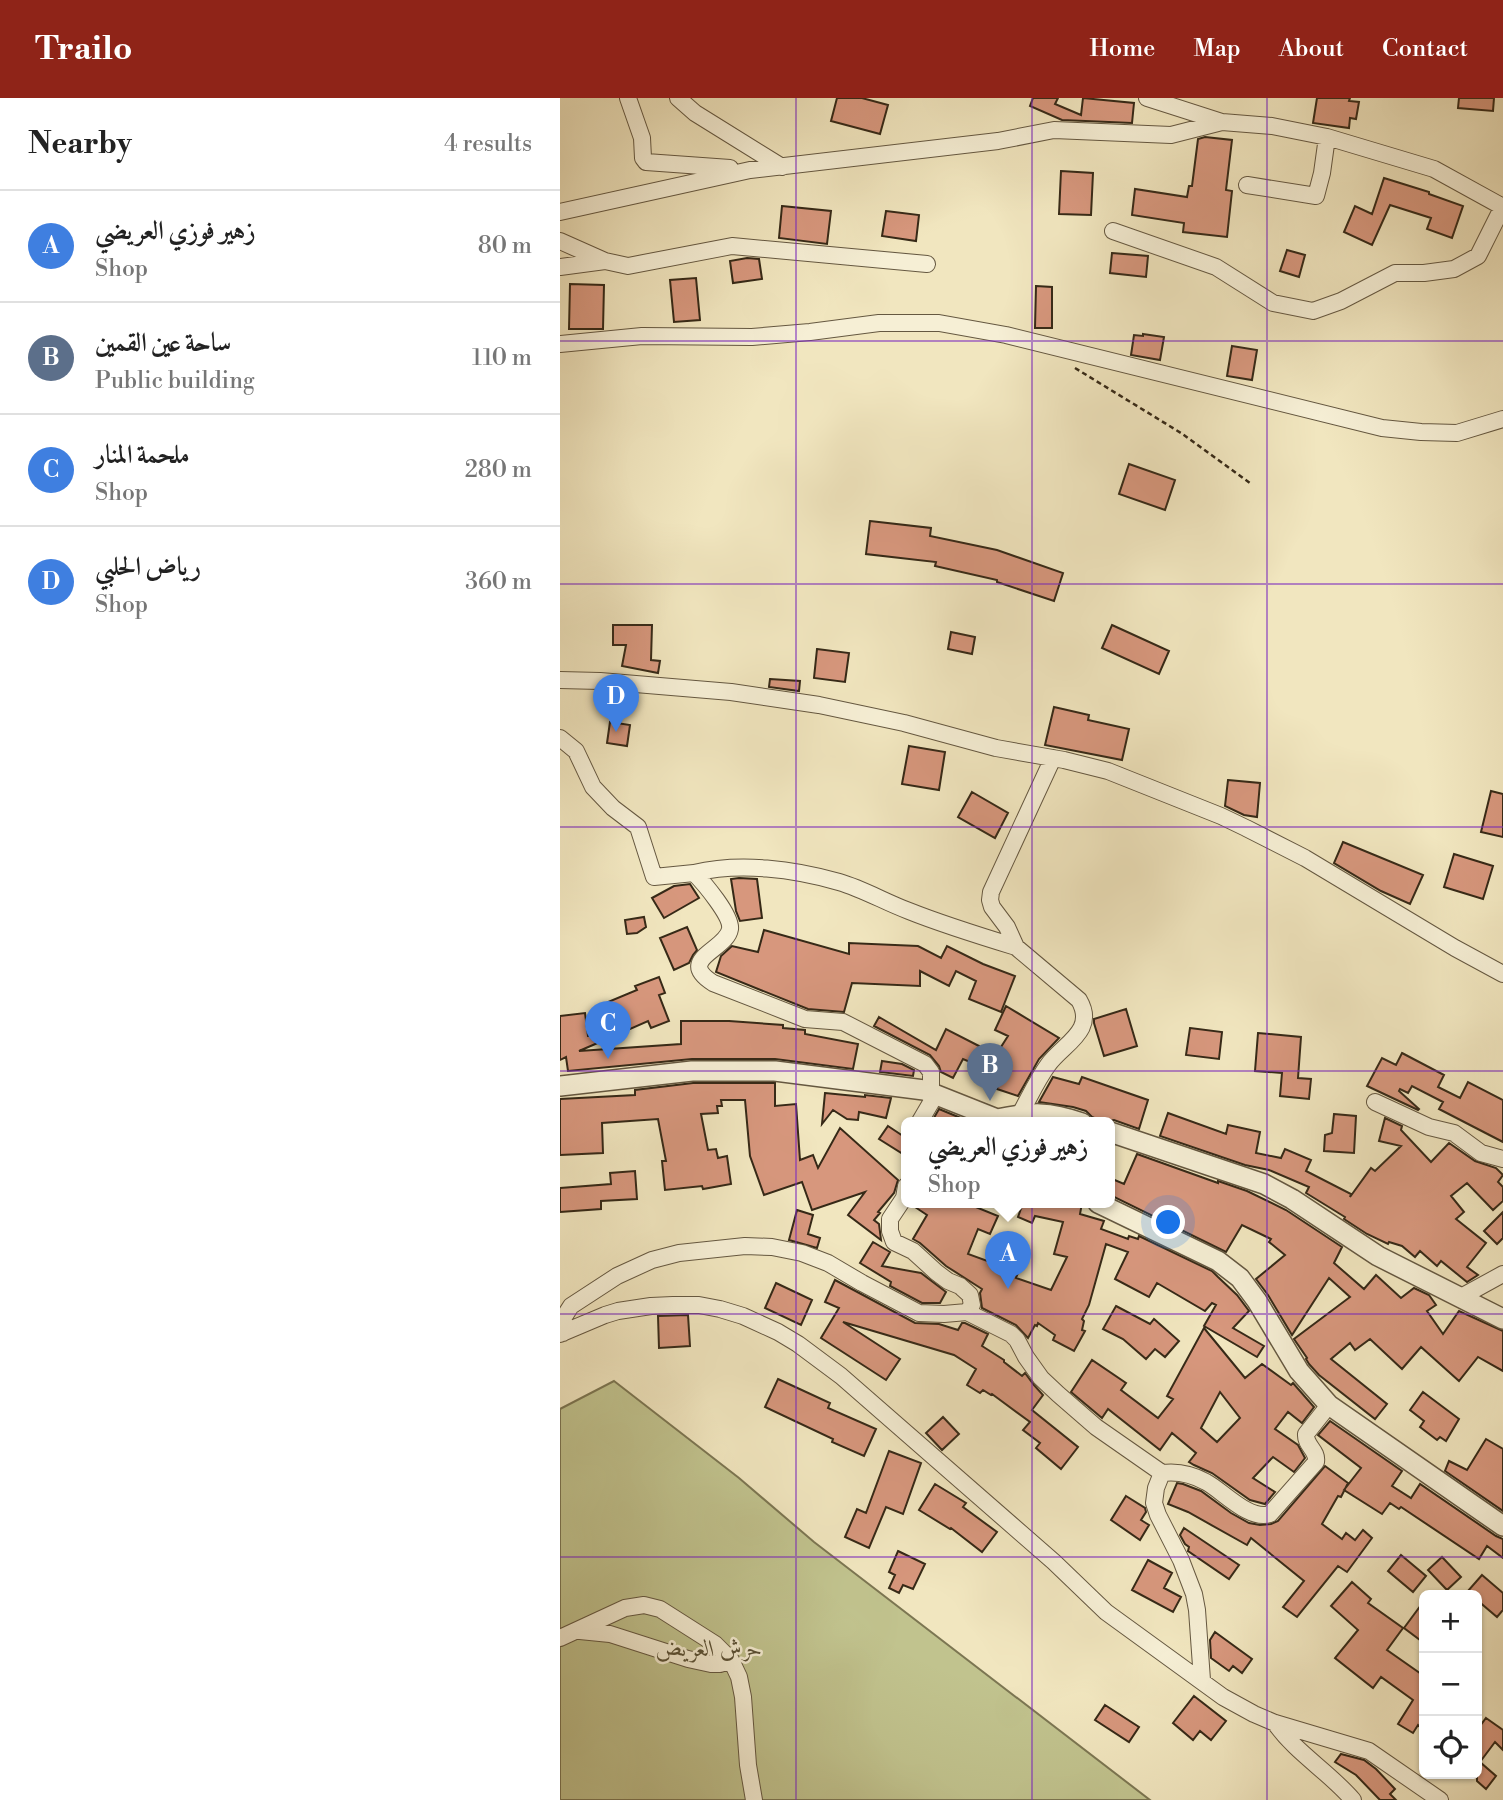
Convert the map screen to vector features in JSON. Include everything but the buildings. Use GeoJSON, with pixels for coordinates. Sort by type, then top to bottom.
{"type":"FeatureCollection","features":[{"type":"Feature","properties":{"kind":"street"},"geometry":{"type":"LineString","coordinates":[[628,98],[642,138],[643,158],[646,162],[750,170]]}},
{"type":"Feature","properties":{"kind":"street"},"geometry":{"type":"LineString","coordinates":[[678,98],[695,113],[782,167]]}},
{"type":"Feature","properties":{"kind":"street"},"geometry":{"type":"LineString","coordinates":[[1113,231],[1216,267],[1273,303],[1313,311],[1341,301],[1395,273],[1454,269],[1478,256],[1503,206],[1434,169],[1326,137],[1272,127],[1222,122],[1147,98]]}},
{"type":"Feature","properties":{"kind":"street"},"geometry":{"type":"LineString","coordinates":[[560,212],[750,170],[998,141],[1054,130],[1171,135],[1222,122]]}},
{"type":"Feature","properties":{"kind":"street"},"geometry":{"type":"LineString","coordinates":[[1247,186],[1316,196],[1326,137]]}},
{"type":"Feature","properties":{"kind":"street"},"geometry":{"type":"LineString","coordinates":[[560,241],[605,261],[628,266],[732,246],[927,264]]}},
{"type":"Feature","properties":{"kind":"street"},"geometry":{"type":"LineString","coordinates":[[560,267],[605,261]]}},
{"type":"Feature","properties":{"kind":"street"},"geometry":{"type":"LineString","coordinates":[[560,344],[642,336],[752,337],[879,323],[939,323],[1006,335],[1382,428],[1457,433],[1503,419]]}},
{"type":"Feature","properties":{"kind":"street"},"geometry":{"type":"LineString","coordinates":[[560,680],[755,694],[882,718],[996,748],[1092,766],[1223,817],[1305,858],[1503,974]]}},
{"type":"Feature","properties":{"kind":"street"},"geometry":{"type":"LineString","coordinates":[[560,738],[576,751],[593,787],[638,827],[654,877],[749,868],[840,883],[930,919],[1016,947],[1073,993],[1083,1007],[1082,1029],[1048,1065],[1020,1114]]}},
{"type":"Feature","properties":{"kind":"street"},"geometry":{"type":"LineString","coordinates":[[1016,947],[1007,928],[993,911],[990,896],[1053,758]]}},
{"type":"Feature","properties":{"kind":"street"},"geometry":{"type":"LineString","coordinates":[[694,873],[728,917],[730,924],[728,935],[702,958],[699,968],[704,977],[719,986],[806,1019],[843,1022],[925,1064],[931,1072],[933,1093],[922,1117]]}},
{"type":"Feature","properties":{"kind":"street"},"geometry":{"type":"LineString","coordinates":[[560,1086],[665,1073],[739,1070],[794,1073],[914,1088],[933,1093],[990,1117]]}},
{"type":"Feature","properties":{"kind":"street"},"geometry":{"type":"LineString","coordinates":[[1375,1102],[1430,1127],[1454,1133],[1481,1153],[1503,1159]]}},
{"type":"Feature","properties":{"kind":"street"},"geometry":{"type":"LineString","coordinates":[[1011,1117],[1020,1114],[1049,1114],[1060,1117]]}},
{"type":"Feature","properties":{"kind":"street"},"geometry":{"type":"LineString","coordinates":[[1115,1134],[1264,1184],[1292,1199],[1378,1256],[1503,1319]]}},
{"type":"Feature","properties":{"kind":"street"},"geometry":{"type":"LineString","coordinates":[[901,1202],[890,1219],[894,1242],[913,1251],[936,1272],[970,1295],[972,1305],[967,1312]]}},
{"type":"Feature","properties":{"kind":"street"},"geometry":{"type":"LineString","coordinates":[[1108,1208],[1218,1261],[1240,1278],[1257,1301],[1298,1371],[1329,1405],[1503,1525]]}},
{"type":"Feature","properties":{"kind":"street"},"geometry":{"type":"LineString","coordinates":[[561,1333],[564,1317],[571,1306],[617,1276],[652,1260],[679,1253],[745,1246],[772,1247],[802,1253],[828,1263],[919,1313],[967,1312],[1011,1334],[1041,1378],[1096,1427],[1162,1473],[1188,1474],[1207,1482],[1251,1513],[1264,1516],[1270,1514],[1316,1462],[1316,1453],[1307,1443],[1306,1434],[1329,1405]]}},
{"type":"Feature","properties":{"kind":"street"},"geometry":{"type":"LineString","coordinates":[[1461,1297],[1503,1274]]}},
{"type":"Feature","properties":{"kind":"street"},"geometry":{"type":"LineString","coordinates":[[561,1333],[605,1315],[632,1308],[673,1305],[720,1309],[778,1332],[841,1376],[1054,1562],[1107,1612],[1223,1697],[1275,1723],[1369,1751],[1440,1800]]}},
{"type":"Feature","properties":{"kind":"street"},"geometry":{"type":"LineString","coordinates":[[1162,1473],[1154,1503],[1194,1594],[1202,1680]]}},
{"type":"Feature","properties":{"kind":"street"},"geometry":{"type":"LineString","coordinates":[[560,1638],[625,1608],[644,1605],[660,1609],[709,1640],[731,1660],[739,1677],[754,1800]]}},
{"type":"Feature","properties":{"kind":"street"},"geometry":{"type":"LineString","coordinates":[[577,1631],[610,1634],[711,1664],[731,1660]]}},
{"type":"Feature","properties":{"kind":"street"},"geometry":{"type":"LineString","coordinates":[[1275,1723],[1294,1746],[1353,1800]]}},
{"type":"Feature","properties":{"kind":"path"},"geometry":{"type":"LineString","coordinates":[[1072,366],[1181,433],[1250,483]]}},
{"type":"Feature","properties":{"kind":"green space","name":"حرش العريض"},"geometry":{"type":"Polygon","coordinates":[[[614,1381],[739,1478],[814,1542],[1150,1800],[560,1800],[560,1409],[614,1381]]]}},
{"type":"Feature","properties":{"kind":"place","name":"رياض الحلبي"},"geometry":{"type":"Point","coordinates":[616,732]}},
{"type":"Feature","properties":{"kind":"place","name":"ملحمة المنار"},"geometry":{"type":"Point","coordinates":[608,1059]}},
{"type":"Feature","properties":{"kind":"place","name":"ساحة عين القمين"},"geometry":{"type":"Point","coordinates":[990,1101]}},
{"type":"Feature","properties":{"kind":"place","name":"زهير فوزي العريضي"},"geometry":{"type":"Point","coordinates":[1008,1289]}}]}
